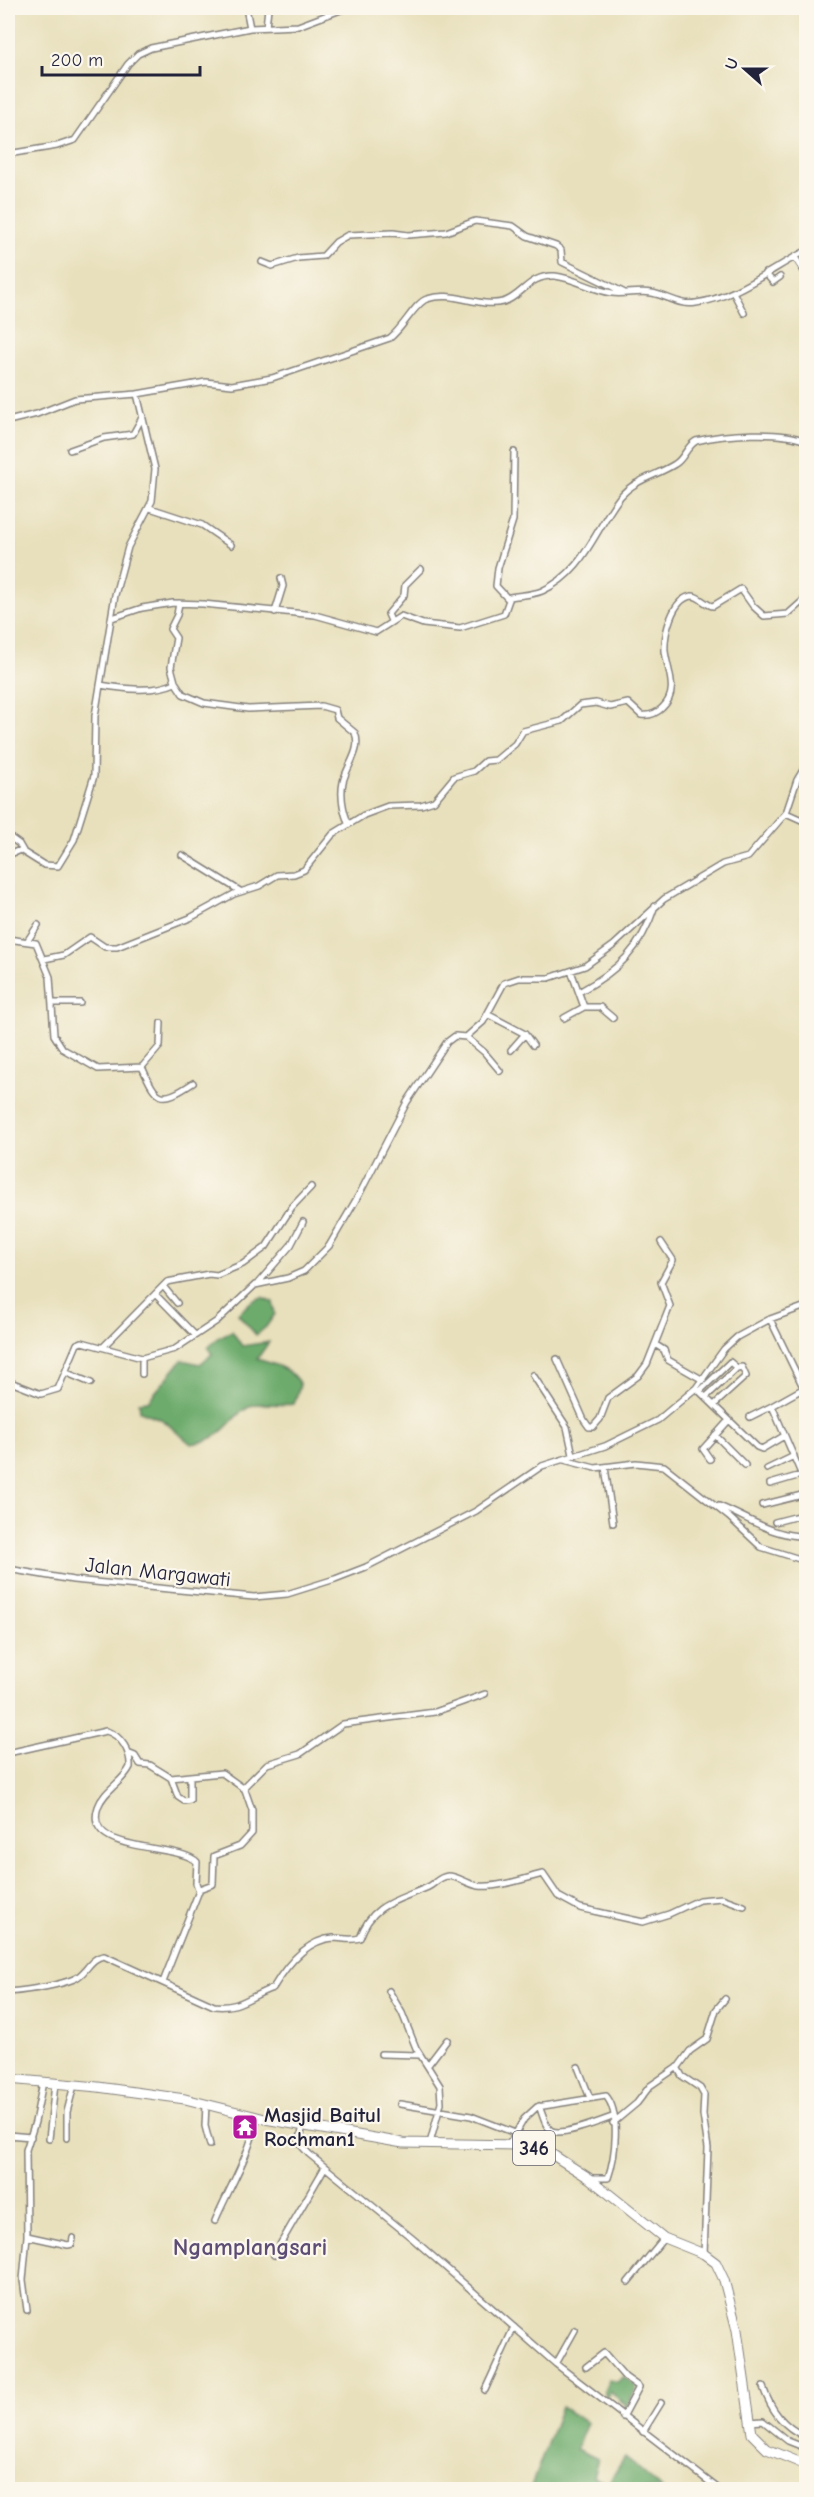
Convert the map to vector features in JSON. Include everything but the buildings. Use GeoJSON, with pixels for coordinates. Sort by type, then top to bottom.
{"type":"FeatureCollection","features":[{"type":"Feature","properties":{"kind":"main road","name":"346"},"geometry":{"type":"LineString","coordinates":[[8,2079],[79,2085],[206,2104],[257,2117],[403,2144],[509,2145],[544,2151],[589,2178],[664,2238],[704,2254]]}},
{"type":"Feature","properties":{"kind":"main road"},"geometry":{"type":"LineString","coordinates":[[704,2254],[718,2267],[731,2304],[744,2370],[752,2434],[762,2446],[807,2465]]}},
{"type":"Feature","properties":{"kind":"street"},"geometry":{"type":"LineString","coordinates":[[246,8],[250,28]]}},
{"type":"Feature","properties":{"kind":"street"},"geometry":{"type":"LineString","coordinates":[[266,27],[268,8]]}},
{"type":"Feature","properties":{"kind":"street"},"geometry":{"type":"LineString","coordinates":[[329,8],[332,14]]}},
{"type":"Feature","properties":{"kind":"street"},"geometry":{"type":"LineString","coordinates":[[8,154],[57,146],[75,140],[123,71],[138,54],[161,44],[250,28],[298,26],[346,8]]}},
{"type":"Feature","properties":{"kind":"street"},"geometry":{"type":"LineString","coordinates":[[262,262],[272,266],[298,258],[323,256],[336,242],[348,235],[408,235],[446,232],[475,221],[513,226],[533,239],[556,246],[562,252],[561,262],[625,293]]}},
{"type":"Feature","properties":{"kind":"street"},"geometry":{"type":"LineString","coordinates":[[8,421],[37,414],[75,399],[137,394],[206,382],[232,385],[272,378],[390,338],[405,325],[422,301],[430,298],[449,297],[486,303],[506,301],[532,281],[552,276],[607,292],[649,292],[691,304],[734,292],[807,251]]}},
{"type":"Feature","properties":{"kind":"street"},"geometry":{"type":"LineString","coordinates":[[795,257],[807,274]]}},
{"type":"Feature","properties":{"kind":"street"},"geometry":{"type":"LineString","coordinates":[[765,273],[773,282],[780,277]]}},
{"type":"Feature","properties":{"kind":"street"},"geometry":{"type":"LineString","coordinates":[[734,292],[744,313]]}},
{"type":"Feature","properties":{"kind":"street"},"geometry":{"type":"LineString","coordinates":[[8,836],[19,844],[23,851],[44,866],[55,867],[60,864],[74,840],[94,776],[95,716],[115,595],[128,547],[150,508],[155,469],[137,394]]}},
{"type":"Feature","properties":{"kind":"street"},"geometry":{"type":"LineString","coordinates":[[70,450],[104,438],[133,434],[143,416]]}},
{"type":"Feature","properties":{"kind":"street"},"geometry":{"type":"LineString","coordinates":[[112,618],[134,609],[179,603],[315,615],[376,632],[400,616],[448,628],[468,628],[504,614],[509,600],[514,596],[541,591],[574,568],[585,555],[623,494],[640,480],[676,464],[687,448],[696,441],[772,434],[790,435],[807,441]]}},
{"type":"Feature","properties":{"kind":"street"},"geometry":{"type":"LineString","coordinates":[[509,600],[496,586],[498,568],[513,520],[514,452]]}},
{"type":"Feature","properties":{"kind":"street"},"geometry":{"type":"LineString","coordinates":[[150,508],[202,525],[231,545]]}},
{"type":"Feature","properties":{"kind":"street"},"geometry":{"type":"LineString","coordinates":[[390,621],[388,613],[405,593],[405,585],[421,570]]}},
{"type":"Feature","properties":{"kind":"street"},"geometry":{"type":"LineString","coordinates":[[276,612],[283,586],[281,578]]}},
{"type":"Feature","properties":{"kind":"street"},"geometry":{"type":"LineString","coordinates":[[44,959],[64,955],[90,937],[105,947],[117,947],[190,918],[240,891],[259,886],[281,873],[294,874],[307,868],[333,834],[348,823],[388,806],[421,805],[434,801],[454,777],[472,772],[485,761],[496,760],[513,746],[523,731],[562,721],[580,705],[596,703],[610,707],[628,703],[640,715],[657,713],[665,705],[672,690],[665,651],[669,626],[678,605],[687,598],[696,597],[713,606],[741,590],[758,613],[764,616],[788,614],[807,598]]}},
{"type":"Feature","properties":{"kind":"street"},"geometry":{"type":"LineString","coordinates":[[179,603],[177,615],[170,629],[176,638],[171,667],[176,683],[183,694],[204,704],[248,709],[317,705],[334,710],[337,718],[350,726],[357,737],[342,794],[348,823]]}},
{"type":"Feature","properties":{"kind":"street"},"geometry":{"type":"LineString","coordinates":[[100,685],[134,689],[165,688],[176,683]]}},
{"type":"Feature","properties":{"kind":"street"},"geometry":{"type":"LineString","coordinates":[[466,1037],[475,1032],[501,986],[510,980],[549,978],[585,966],[614,945],[655,905],[723,864],[743,860],[770,834],[786,813],[796,780],[807,765]]}},
{"type":"Feature","properties":{"kind":"street"},"geometry":{"type":"LineString","coordinates":[[786,813],[807,822]]}},
{"type":"Feature","properties":{"kind":"street"},"geometry":{"type":"LineString","coordinates":[[8,855],[17,850],[23,851]]}},
{"type":"Feature","properties":{"kind":"street"},"geometry":{"type":"LineString","coordinates":[[183,855],[240,891]]}},
{"type":"Feature","properties":{"kind":"street"},"geometry":{"type":"LineString","coordinates":[[579,992],[607,977],[625,959],[648,926],[655,905]]}},
{"type":"Feature","properties":{"kind":"street"},"geometry":{"type":"LineString","coordinates":[[28,940],[38,925]]}},
{"type":"Feature","properties":{"kind":"street"},"geometry":{"type":"LineString","coordinates":[[8,939],[35,942],[50,977],[56,1040],[69,1054],[103,1070],[142,1067],[160,1046],[161,1023]]}},
{"type":"Feature","properties":{"kind":"street"},"geometry":{"type":"LineString","coordinates":[[571,971],[584,1007]]}},
{"type":"Feature","properties":{"kind":"street"},"geometry":{"type":"LineString","coordinates":[[52,1003],[80,1004]]}},
{"type":"Feature","properties":{"kind":"street"},"geometry":{"type":"LineString","coordinates":[[564,1018],[584,1007],[600,1007],[613,1018]]}},
{"type":"Feature","properties":{"kind":"street"},"geometry":{"type":"LineString","coordinates":[[487,1014],[525,1034],[533,1045]]}},
{"type":"Feature","properties":{"kind":"street"},"geometry":{"type":"LineString","coordinates":[[512,1050],[525,1034]]}},
{"type":"Feature","properties":{"kind":"street"},"geometry":{"type":"LineString","coordinates":[[258,1283],[300,1274],[322,1255],[360,1193],[407,1102],[450,1039],[458,1035],[466,1037],[484,1052],[500,1071]]}},
{"type":"Feature","properties":{"kind":"street"},"geometry":{"type":"LineString","coordinates":[[142,1067],[153,1091],[161,1096],[171,1095],[193,1083]]}},
{"type":"Feature","properties":{"kind":"street"},"geometry":{"type":"LineString","coordinates":[[103,1347],[163,1286],[173,1280],[209,1274],[216,1276],[249,1260],[271,1243],[292,1207],[311,1187]]}},
{"type":"Feature","properties":{"kind":"street"},"geometry":{"type":"LineString","coordinates":[[8,1381],[37,1393],[47,1393],[60,1388],[80,1343],[142,1358],[175,1349],[217,1321],[258,1283],[291,1245],[303,1222]]}},
{"type":"Feature","properties":{"kind":"street"},"geometry":{"type":"LineString","coordinates":[[557,1359],[584,1420],[592,1427],[600,1419],[608,1398],[642,1372],[656,1345],[670,1303],[662,1282],[673,1260],[661,1242]]}},
{"type":"Feature","properties":{"kind":"street"},"geometry":{"type":"LineString","coordinates":[[163,1286],[177,1303]]}},
{"type":"Feature","properties":{"kind":"street"},"geometry":{"type":"LineString","coordinates":[[155,1294],[195,1335]]}},
{"type":"Feature","properties":{"kind":"street"},"geometry":{"type":"LineString","coordinates":[[698,1390],[724,1349],[737,1337],[770,1319],[807,1306]]}},
{"type":"Feature","properties":{"kind":"street"},"geometry":{"type":"LineString","coordinates":[[750,1417],[806,1389],[770,1319]]}},
{"type":"Feature","properties":{"kind":"street"},"geometry":{"type":"LineString","coordinates":[[656,1345],[664,1350],[670,1361],[703,1380]]}},
{"type":"Feature","properties":{"kind":"street"},"geometry":{"type":"LineString","coordinates":[[142,1358],[142,1374]]}},
{"type":"Feature","properties":{"kind":"street"},"geometry":{"type":"LineString","coordinates":[[698,1390],[730,1362],[737,1368]]}},
{"type":"Feature","properties":{"kind":"street"},"geometry":{"type":"LineString","coordinates":[[706,1397],[742,1366],[746,1376],[714,1405]]}},
{"type":"Feature","properties":{"kind":"street"},"geometry":{"type":"LineString","coordinates":[[67,1373],[91,1383]]}},
{"type":"Feature","properties":{"kind":"street"},"geometry":{"type":"LineString","coordinates":[[533,1374],[567,1427],[573,1455]]}},
{"type":"Feature","properties":{"kind":"street"},"geometry":{"type":"LineString","coordinates":[[698,1390],[759,1448],[784,1436]]}},
{"type":"Feature","properties":{"kind":"street","name":"Jalan Margawati"},"geometry":{"type":"LineString","coordinates":[[8,1569],[73,1580],[107,1581],[234,1596],[271,1597],[366,1567],[433,1535],[492,1501],[530,1472],[573,1455],[605,1446],[641,1430],[698,1390]]}},
{"type":"Feature","properties":{"kind":"street"},"geometry":{"type":"LineString","coordinates":[[772,1407],[807,1485]]}},
{"type":"Feature","properties":{"kind":"street"},"geometry":{"type":"LineString","coordinates":[[710,1460],[703,1451],[729,1420]]}},
{"type":"Feature","properties":{"kind":"street"},"geometry":{"type":"LineString","coordinates":[[716,1436],[745,1465]]}},
{"type":"Feature","properties":{"kind":"street"},"geometry":{"type":"LineString","coordinates":[[767,1469],[794,1456]]}},
{"type":"Feature","properties":{"kind":"street"},"geometry":{"type":"LineString","coordinates":[[560,1460],[574,1461],[590,1467],[636,1463],[664,1466],[715,1505],[765,1550],[807,1561]]}},
{"type":"Feature","properties":{"kind":"street"},"geometry":{"type":"LineString","coordinates":[[605,1467],[613,1523]]}},
{"type":"Feature","properties":{"kind":"street"},"geometry":{"type":"LineString","coordinates":[[770,1484],[801,1475]]}},
{"type":"Feature","properties":{"kind":"street"},"geometry":{"type":"LineString","coordinates":[[762,1505],[807,1494]]}},
{"type":"Feature","properties":{"kind":"street"},"geometry":{"type":"LineString","coordinates":[[715,1505],[770,1530],[792,1536],[807,1536]]}},
{"type":"Feature","properties":{"kind":"street"},"geometry":{"type":"LineString","coordinates":[[775,1522],[807,1514]]}},
{"type":"Feature","properties":{"kind":"street"},"geometry":{"type":"LineString","coordinates":[[244,1787],[267,1764],[300,1754],[343,1724],[438,1712],[485,1694]]}},
{"type":"Feature","properties":{"kind":"street"},"geometry":{"type":"LineString","coordinates":[[8,1753],[104,1731],[113,1733],[140,1764],[150,1765],[171,1778],[222,1773],[238,1786],[244,1787]]}},
{"type":"Feature","properties":{"kind":"street"},"geometry":{"type":"LineString","coordinates":[[130,1754],[128,1770],[100,1802],[96,1818],[99,1827],[111,1837],[128,1845],[158,1849],[193,1858],[197,1862],[199,1887],[163,1981]]}},
{"type":"Feature","properties":{"kind":"street"},"geometry":{"type":"LineString","coordinates":[[171,1778],[178,1797],[186,1801],[192,1799],[190,1776]]}},
{"type":"Feature","properties":{"kind":"street"},"geometry":{"type":"LineString","coordinates":[[199,1887],[213,1884],[214,1856],[240,1846],[252,1833],[252,1810],[244,1787]]}},
{"type":"Feature","properties":{"kind":"street"},"geometry":{"type":"LineString","coordinates":[[8,1992],[73,1980],[101,1956],[163,1981],[214,2006],[230,2008],[245,2002],[256,1993],[273,1988],[284,1969],[318,1940],[336,1938],[351,1941],[360,1938],[365,1923],[374,1912],[413,1892],[430,1887],[438,1879],[448,1876],[479,1886],[518,1882],[543,1874],[558,1896],[580,1908],[643,1922],[669,1914],[699,1900],[722,1898],[744,1906]]}},
{"type":"Feature","properties":{"kind":"street"},"geometry":{"type":"LineString","coordinates":[[389,1991],[403,2014],[420,2055],[440,2086],[440,2111],[429,2145]]}},
{"type":"Feature","properties":{"kind":"street"},"geometry":{"type":"LineString","coordinates":[[539,2106],[550,2129],[554,2131],[613,2120],[637,2103],[650,2086],[678,2067],[690,2051],[708,2037],[716,2010],[725,1998]]}},
{"type":"Feature","properties":{"kind":"street"},"geometry":{"type":"LineString","coordinates":[[428,2065],[447,2040]]}},
{"type":"Feature","properties":{"kind":"street"},"geometry":{"type":"LineString","coordinates":[[381,2054],[420,2055]]}},
{"type":"Feature","properties":{"kind":"street"},"geometry":{"type":"LineString","coordinates":[[578,2067],[591,2098]]}},
{"type":"Feature","properties":{"kind":"street"},"geometry":{"type":"LineString","coordinates":[[678,2067],[683,2078],[700,2088],[704,2095],[708,2148],[704,2254]]}},
{"type":"Feature","properties":{"kind":"street"},"geometry":{"type":"LineString","coordinates":[[27,2310],[23,2280],[27,2236],[26,2154],[43,2082]]}},
{"type":"Feature","properties":{"kind":"street"},"geometry":{"type":"LineString","coordinates":[[49,2139],[55,2084]]}},
{"type":"Feature","properties":{"kind":"street"},"geometry":{"type":"LineString","coordinates":[[67,2138],[67,2112],[79,2085]]}},
{"type":"Feature","properties":{"kind":"street"},"geometry":{"type":"LineString","coordinates":[[509,2145],[524,2119],[539,2106],[608,2097],[615,2147],[609,2176],[605,2180],[589,2178]]}},
{"type":"Feature","properties":{"kind":"street"},"geometry":{"type":"LineString","coordinates":[[206,2104],[205,2126],[210,2145]]}},
{"type":"Feature","properties":{"kind":"street"},"geometry":{"type":"LineString","coordinates":[[400,2104],[471,2116],[515,2133]]}},
{"type":"Feature","properties":{"kind":"street"},"geometry":{"type":"LineString","coordinates":[[215,2221],[245,2161],[257,2117]]}},
{"type":"Feature","properties":{"kind":"street"},"geometry":{"type":"LineString","coordinates":[[303,2126],[300,2145],[325,2167],[556,2364],[720,2490]]}},
{"type":"Feature","properties":{"kind":"street"},"geometry":{"type":"LineString","coordinates":[[8,2135],[31,2137]]}},
{"type":"Feature","properties":{"kind":"street"},"geometry":{"type":"LineString","coordinates":[[274,2254],[325,2167]]}},
{"type":"Feature","properties":{"kind":"street"},"geometry":{"type":"LineString","coordinates":[[27,2236],[68,2246],[72,2245],[74,2238]]}},
{"type":"Feature","properties":{"kind":"street"},"geometry":{"type":"LineString","coordinates":[[628,2282],[664,2238]]}},
{"type":"Feature","properties":{"kind":"street"},"geometry":{"type":"LineString","coordinates":[[485,2390],[514,2327]]}},
{"type":"Feature","properties":{"kind":"street"},"geometry":{"type":"LineString","coordinates":[[556,2364],[575,2330]]}},
{"type":"Feature","properties":{"kind":"street"},"geometry":{"type":"LineString","coordinates":[[586,2367],[604,2353],[625,2377],[639,2387],[623,2417]]}},
{"type":"Feature","properties":{"kind":"street"},"geometry":{"type":"LineString","coordinates":[[763,2387],[777,2416],[788,2427],[807,2437]]}},
{"type":"Feature","properties":{"kind":"street"},"geometry":{"type":"LineString","coordinates":[[643,2432],[661,2403]]}},
{"type":"Feature","properties":{"kind":"street"},"geometry":{"type":"LineString","coordinates":[[749,2422],[763,2421],[788,2441],[807,2448]]}},
{"type":"Feature","properties":{"kind":"green space"},"geometry":{"type":"Polygon","coordinates":[[[262,1297],[273,1302],[275,1314],[266,1327],[256,1335],[238,1314],[252,1301],[262,1297]]]}},
{"type":"Feature","properties":{"kind":"green space"},"geometry":{"type":"Polygon","coordinates":[[[232,1331],[242,1346],[269,1342],[257,1359],[282,1368],[297,1379],[300,1385],[294,1404],[253,1405],[237,1415],[220,1433],[191,1444],[163,1420],[140,1411],[139,1402],[148,1401],[182,1360],[200,1364],[212,1354],[208,1348],[219,1337],[232,1331]]]}},
{"type":"Feature","properties":{"kind":"green space"},"geometry":{"type":"Polygon","coordinates":[[[623,2376],[637,2387],[623,2416],[621,2414],[626,2405],[610,2392],[607,2399],[604,2391],[609,2380],[618,2382],[623,2376]]]}},
{"type":"Feature","properties":{"kind":"green space"},"geometry":{"type":"Polygon","coordinates":[[[561,2407],[587,2423],[576,2449],[598,2459],[593,2477],[608,2484],[625,2457],[662,2489],[530,2489],[561,2407]]]}},
{"type":"Feature","properties":{"kind":"place","name":"Masjid Baitul Rochman1"},"geometry":{"type":"Point","coordinates":[245,2127]}},
{"type":"Feature","properties":{"kind":"district","name":"Ngamplangsari"},"geometry":{"type":"Point","coordinates":[250,2247]}}]}
